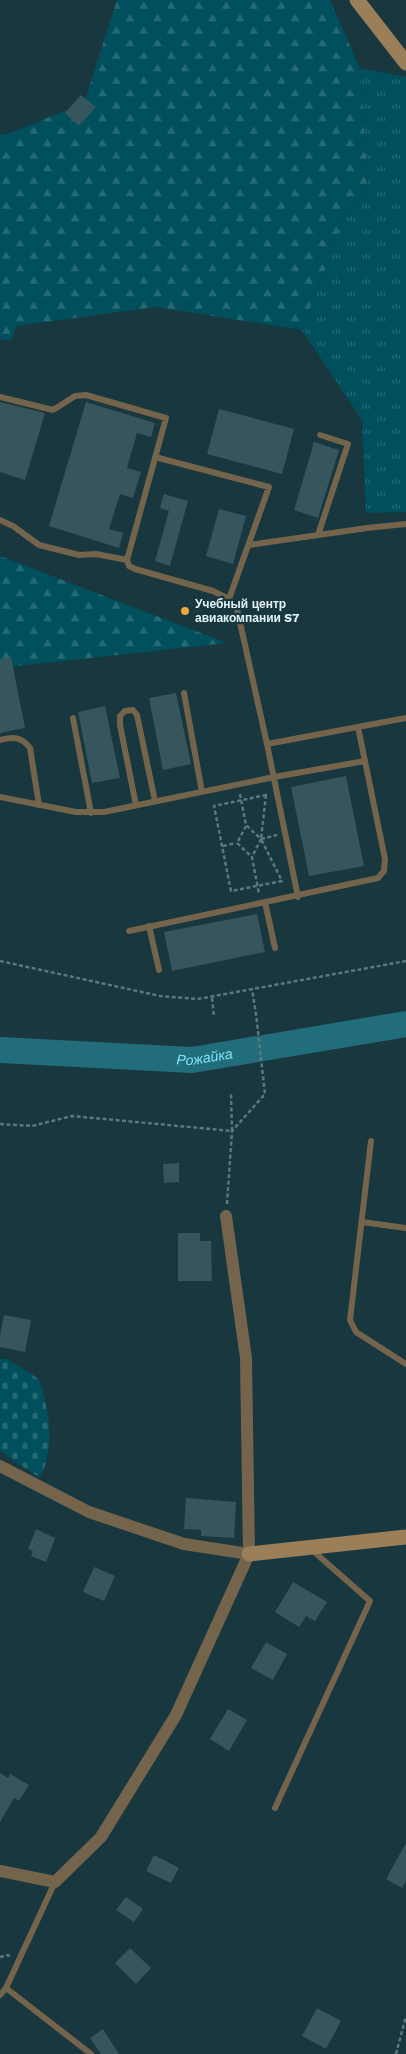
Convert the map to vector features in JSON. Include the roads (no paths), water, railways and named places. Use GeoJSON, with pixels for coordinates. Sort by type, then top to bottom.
{"type":"FeatureCollection","features":[{"type":"Feature","properties":{"kind":"street"},"geometry":{"type":"LineString","coordinates":[[357,0],[406,63]]}},
{"type":"Feature","properties":{"kind":"street"},"geometry":{"type":"LineString","coordinates":[[0,1872],[55,1882],[101,1837],[176,1715],[249,1554],[246,1358],[226,1216]]}},
{"type":"Feature","properties":{"kind":"street"},"geometry":{"type":"LineString","coordinates":[[0,1466],[89,1512],[184,1544],[249,1554],[406,1537]]}},
{"type":"Feature","properties":{"kind":"lane"},"geometry":{"type":"LineString","coordinates":[[0,397],[53,410],[71,398],[86,395],[166,418],[127,560],[129,566],[135,569],[213,591],[229,600],[236,609],[267,744],[298,896]]}},
{"type":"Feature","properties":{"kind":"lane"},"geometry":{"type":"LineString","coordinates":[[318,535],[348,444],[320,435]]}},
{"type":"Feature","properties":{"kind":"lane"},"geometry":{"type":"LineString","coordinates":[[155,457],[269,487],[229,600]]}},
{"type":"Feature","properties":{"kind":"lane"},"geometry":{"type":"LineString","coordinates":[[0,520],[13,526],[39,545],[79,555],[96,554],[127,560]]}},
{"type":"Feature","properties":{"kind":"lane"},"geometry":{"type":"LineString","coordinates":[[248,545],[406,524]]}},
{"type":"Feature","properties":{"kind":"lane"},"geometry":{"type":"LineString","coordinates":[[184,693],[202,792]]}},
{"type":"Feature","properties":{"kind":"lane"},"geometry":{"type":"LineString","coordinates":[[136,805],[120,725],[120,716],[123,712],[130,710],[137,715],[155,801]]}},
{"type":"Feature","properties":{"kind":"lane"},"geometry":{"type":"LineString","coordinates":[[73,718],[91,813]]}},
{"type":"Feature","properties":{"kind":"lane"},"geometry":{"type":"LineString","coordinates":[[267,744],[406,718]]}},
{"type":"Feature","properties":{"kind":"lane"},"geometry":{"type":"LineString","coordinates":[[129,931],[378,878],[384,871],[385,859],[358,728]]}},
{"type":"Feature","properties":{"kind":"lane"},"geometry":{"type":"LineString","coordinates":[[0,740],[16,737],[30,748],[39,805]]}},
{"type":"Feature","properties":{"kind":"lane"},"geometry":{"type":"LineString","coordinates":[[0,797],[91,813],[364,761]]}},
{"type":"Feature","properties":{"kind":"lane"},"geometry":{"type":"LineString","coordinates":[[263,902],[276,948]]}},
{"type":"Feature","properties":{"kind":"lane"},"geometry":{"type":"LineString","coordinates":[[149,926],[159,970]]}},
{"type":"Feature","properties":{"kind":"lane"},"geometry":{"type":"LineString","coordinates":[[371,1141],[350,1320],[356,1332],[406,1364]]}},
{"type":"Feature","properties":{"kind":"lane"},"geometry":{"type":"LineString","coordinates":[[362,1222],[406,1228]]}},
{"type":"Feature","properties":{"kind":"lane"},"geometry":{"type":"LineString","coordinates":[[276,1808],[370,1601],[309,1548]]}},
{"type":"Feature","properties":{"kind":"lane"},"geometry":{"type":"LineString","coordinates":[[0,1995],[6,1988],[55,1882]]}},
{"type":"Feature","properties":{"kind":"lane"},"geometry":{"type":"LineString","coordinates":[[6,1988],[91,2054]]}},
{"type":"Feature","properties":{"kind":"waterway","name":"Рожайка"},"geometry":{"type":"LineString","coordinates":[[0,1050],[192,1060],[406,1024]]}},
{"type":"Feature","properties":{"kind":"place","name":"Учебный центр авиакомпании S7"},"geometry":{"type":"Point","coordinates":[185,611]}}]}
